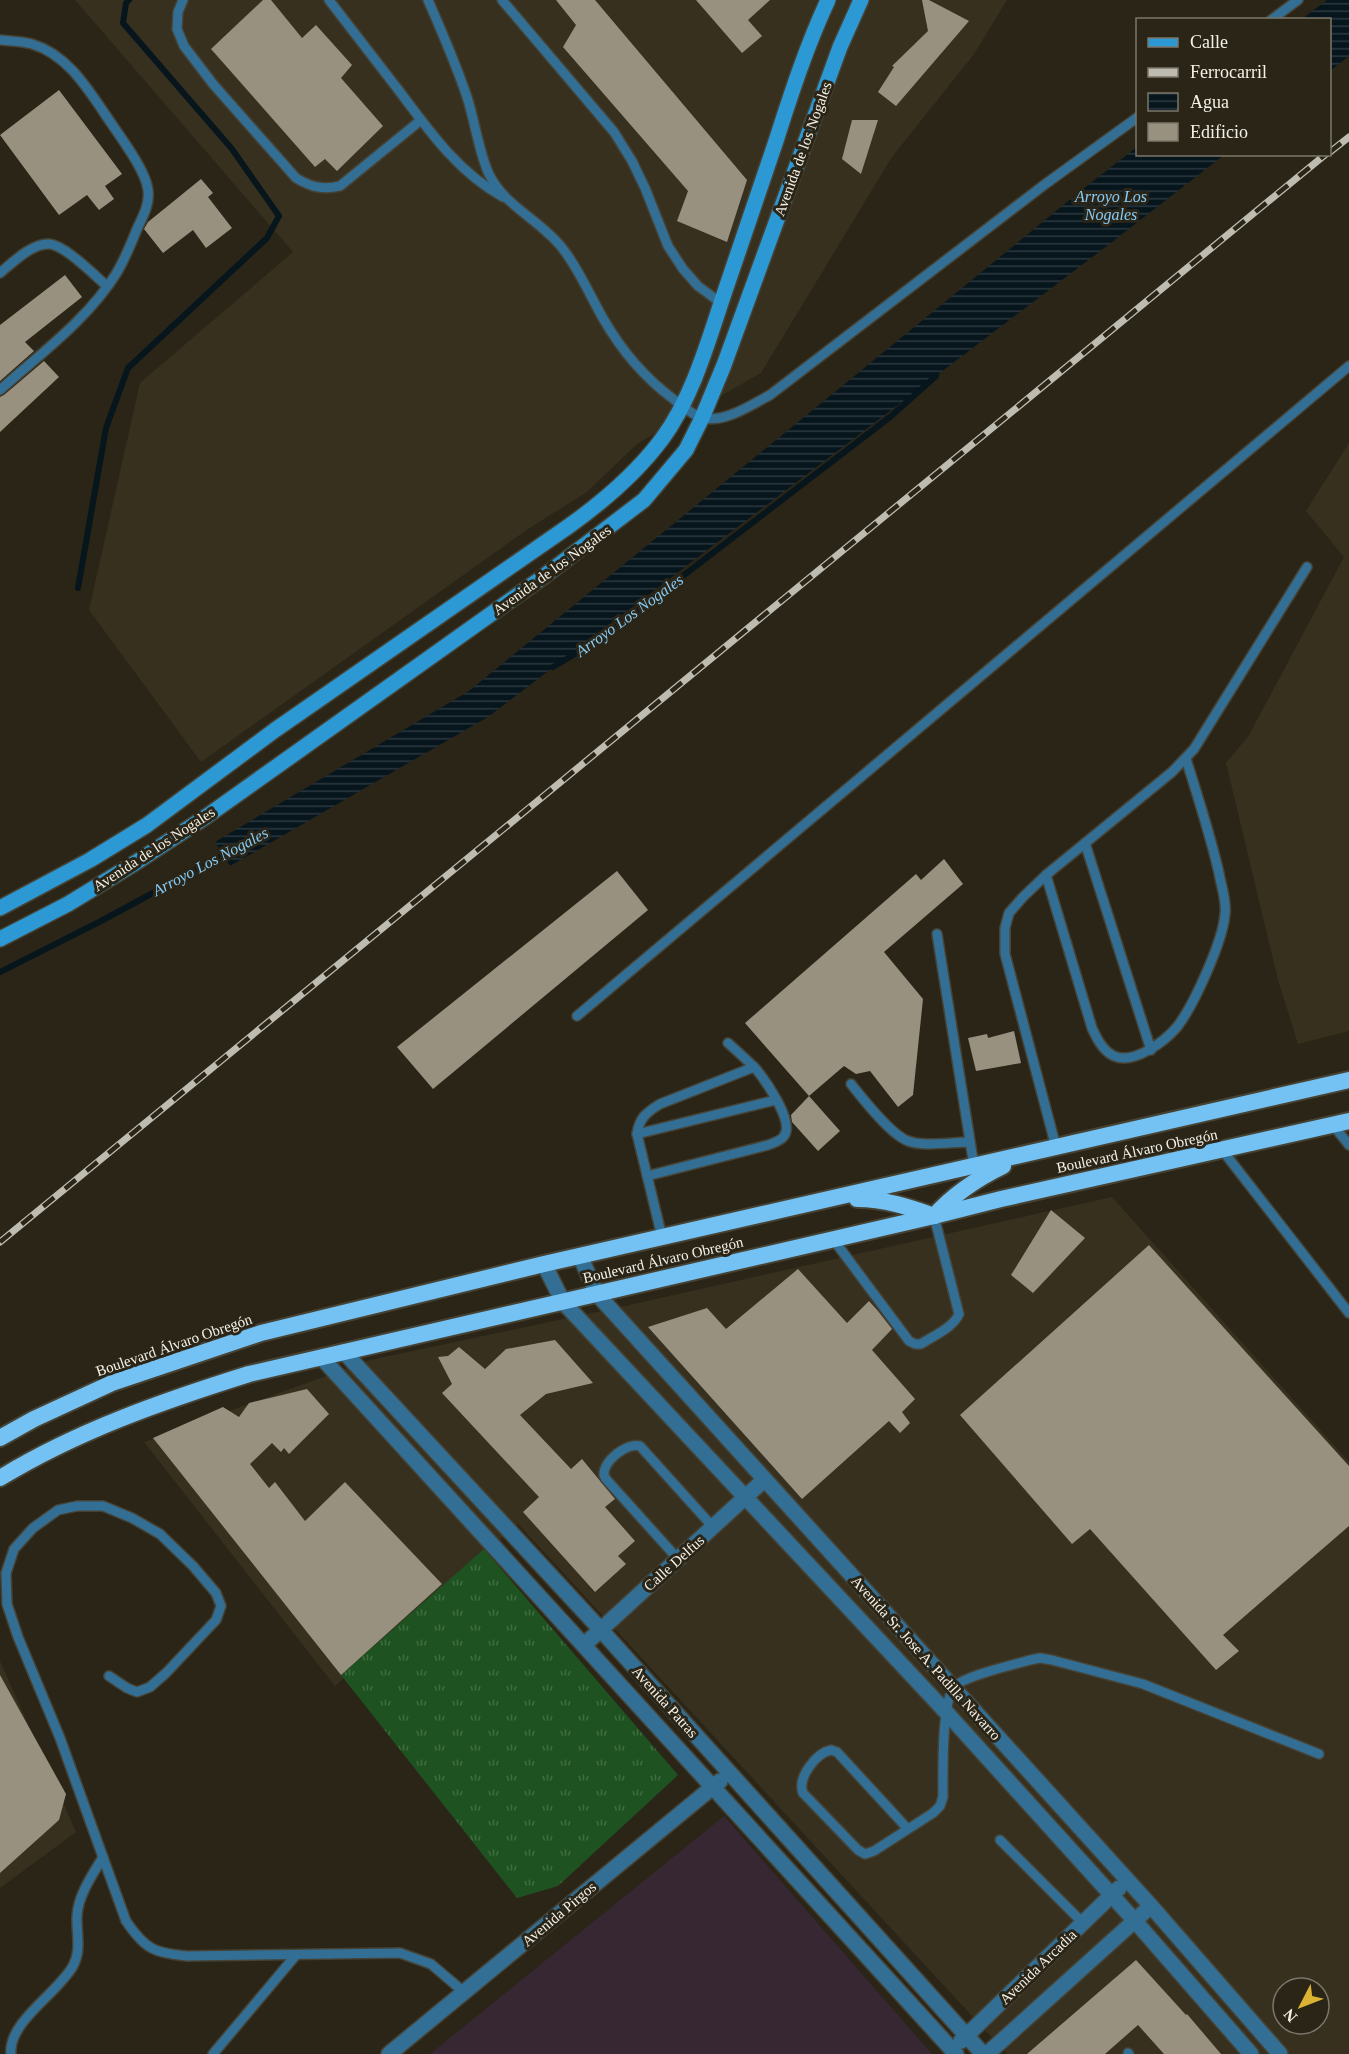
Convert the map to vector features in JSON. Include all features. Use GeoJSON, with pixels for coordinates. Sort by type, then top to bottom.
{"type":"FeatureCollection","features":[{"type":"Feature","properties":{"kind":"highway","name":"Boulevard Álvaro Obregón"},"geometry":{"type":"LineString","coordinates":[[0,1438],[112,1383],[261,1333],[544,1264],[1349,1080]]}},
{"type":"Feature","properties":{"kind":"highway","name":"Boulevard Álvaro Obregón"},"geometry":{"type":"LineString","coordinates":[[0,1478],[95,1429],[168,1400],[249,1374],[1001,1199],[1341,1123]]}},
{"type":"Feature","properties":{"kind":"highway"},"geometry":{"type":"LineString","coordinates":[[833,1198],[874,1199],[897,1203],[934,1216],[961,1190],[979,1178],[1034,1152]]}},
{"type":"Feature","properties":{"kind":"main road","name":"Avenida de los Nogales"},"geometry":{"type":"LineString","coordinates":[[0,907],[90,860],[147,825],[275,730],[598,505],[642,464],[663,437],[690,387],[817,23],[828,0]]}},
{"type":"Feature","properties":{"kind":"main road","name":"Avenida de los Nogales"},"geometry":{"type":"LineString","coordinates":[[0,939],[68,904],[207,816],[599,536],[645,500],[686,450],[702,418],[735,336],[840,47],[861,0]]}},
{"type":"Feature","properties":{"kind":"street","name":"Avenida Sr. Jose A. Padilla Navarro"},"geometry":{"type":"LineString","coordinates":[[580,1256],[597,1294],[1128,1880],[1280,2054]]}},
{"type":"Feature","properties":{"kind":"street","name":"Avenida Sr. Jose A. Padilla Navarro"},"geometry":{"type":"LineString","coordinates":[[544,1264],[563,1302],[946,1712],[1112,1895],[1251,2054]]}},
{"type":"Feature","properties":{"kind":"street","name":"Avenida Patras"},"geometry":{"type":"LineString","coordinates":[[344,1352],[601,1630],[985,2054]]}},
{"type":"Feature","properties":{"kind":"street","name":"Avenida Patras"},"geometry":{"type":"LineString","coordinates":[[321,1357],[952,2053]]}},
{"type":"Feature","properties":{"kind":"street","name":"Calle Delfus"},"geometry":{"type":"LineString","coordinates":[[584,1646],[764,1480]]}},
{"type":"Feature","properties":{"kind":"street","name":"Avenida Pirgos"},"geometry":{"type":"LineString","coordinates":[[389,2054],[729,1773]]}},
{"type":"Feature","properties":{"kind":"street","name":"Avenida Arcadia"},"geometry":{"type":"LineString","coordinates":[[952,2053],[1128,1880]]}},
{"type":"Feature","properties":{"kind":"street","name":"Avenida Arcadia"},"geometry":{"type":"LineString","coordinates":[[985,2054],[1151,1906]]}},
{"type":"Feature","properties":{"kind":"lane"},"geometry":{"type":"LineString","coordinates":[[183,0],[178,12],[177,29],[184,46],[213,84],[296,178],[310,187],[326,190],[340,186],[422,120]]}},
{"type":"Feature","properties":{"kind":"lane"},"geometry":{"type":"LineString","coordinates":[[329,0],[422,120],[467,172],[486,188],[508,200],[548,232],[563,249],[578,271],[604,320],[634,363],[654,384],[702,418],[722,418],[770,394],[1136,118]]}},
{"type":"Feature","properties":{"kind":"lane"},"geometry":{"type":"LineString","coordinates":[[428,0],[467,98],[489,173],[508,200]]}},
{"type":"Feature","properties":{"kind":"lane"},"geometry":{"type":"LineString","coordinates":[[502,0],[614,132],[645,188],[668,246],[698,286],[721,303]]}},
{"type":"Feature","properties":{"kind":"lane"},"geometry":{"type":"LineString","coordinates":[[1274,18],[1298,0]]}},
{"type":"Feature","properties":{"kind":"lane"},"geometry":{"type":"LineString","coordinates":[[0,40],[29,43],[50,51],[66,63],[85,84],[140,169],[148,188],[148,204],[128,251],[107,286],[67,331],[0,390]]}},
{"type":"Feature","properties":{"kind":"lane"},"geometry":{"type":"LineString","coordinates":[[0,273],[35,248],[48,244],[60,248],[107,286]]}},
{"type":"Feature","properties":{"kind":"lane"},"geometry":{"type":"LineString","coordinates":[[577,1016],[1349,366]]}},
{"type":"Feature","properties":{"kind":"lane"},"geometry":{"type":"LineString","coordinates":[[1056,1147],[1005,954],[1005,928],[1009,913],[1046,875],[1186,759],[1307,567]]}},
{"type":"Feature","properties":{"kind":"lane"},"geometry":{"type":"LineString","coordinates":[[1046,875],[1097,1039],[1108,1052],[1117,1058],[1130,1058],[1151,1050],[1178,1026],[1195,995],[1222,934],[1226,911],[1211,840],[1186,759]]}},
{"type":"Feature","properties":{"kind":"lane"},"geometry":{"type":"LineString","coordinates":[[1085,843],[1151,1050]]}},
{"type":"Feature","properties":{"kind":"lane"},"geometry":{"type":"LineString","coordinates":[[937,934],[974,1166]]}},
{"type":"Feature","properties":{"kind":"lane"},"geometry":{"type":"LineString","coordinates":[[647,1176],[779,1140],[785,1135],[788,1128],[776,1100],[754,1067],[728,1042]]}},
{"type":"Feature","properties":{"kind":"lane"},"geometry":{"type":"LineString","coordinates":[[662,1237],[637,1134],[638,1123],[643,1116],[660,1104],[754,1067]]}},
{"type":"Feature","properties":{"kind":"lane"},"geometry":{"type":"LineString","coordinates":[[851,1084],[881,1118],[906,1141],[917,1143],[970,1142]]}},
{"type":"Feature","properties":{"kind":"lane"},"geometry":{"type":"LineString","coordinates":[[637,1134],[776,1100]]}},
{"type":"Feature","properties":{"kind":"lane"},"geometry":{"type":"LineString","coordinates":[[1341,1123],[1349,1145]]}},
{"type":"Feature","properties":{"kind":"lane"},"geometry":{"type":"LineString","coordinates":[[1223,1151],[1349,1313]]}},
{"type":"Feature","properties":{"kind":"lane"},"geometry":{"type":"LineString","coordinates":[[833,1239],[909,1341],[921,1344],[957,1320],[959,1314],[934,1216]]}},
{"type":"Feature","properties":{"kind":"lane"},"geometry":{"type":"LineString","coordinates":[[678,1559],[606,1479],[605,1465],[627,1446],[640,1446],[713,1527]]}},
{"type":"Feature","properties":{"kind":"lane"},"geometry":{"type":"LineString","coordinates":[[109,1676],[137,1692],[150,1687],[216,1620],[221,1606],[216,1593],[194,1566],[160,1534],[132,1518],[103,1506],[77,1506],[58,1510],[33,1528],[14,1549],[6,1573],[8,1604],[18,1637],[60,1738],[126,1921],[139,1940],[161,1953],[187,1956],[400,1953],[431,1964],[465,1993]]}},
{"type":"Feature","properties":{"kind":"lane"},"geometry":{"type":"LineString","coordinates":[[907,1828],[837,1752],[831,1750],[821,1755],[802,1779],[803,1793],[858,1850],[865,1854],[874,1851],[933,1813],[939,1806],[943,1797],[946,1712],[953,1688],[963,1681],[1040,1658],[1143,1684],[1319,1754]]}},
{"type":"Feature","properties":{"kind":"lane"},"geometry":{"type":"LineString","coordinates":[[1000,1840],[1083,1923]]}},
{"type":"Feature","properties":{"kind":"lane"},"geometry":{"type":"LineString","coordinates":[[11,2054],[12,2039],[19,2027],[63,1982],[75,1963],[79,1944],[77,1916],[81,1899],[103,1857]]}},
{"type":"Feature","properties":{"kind":"lane"},"geometry":{"type":"LineString","coordinates":[[213,2054],[296,1955]]}},
{"type":"Feature","properties":{"kind":"shaded area"},"geometry":{"type":"Polygon","coordinates":[[[75,0],[1007,0],[974,54],[892,157],[761,373],[637,444],[587,492],[528,529],[201,762],[89,610],[140,383],[293,252],[75,0]]]}},
{"type":"Feature","properties":{"kind":"shaded area"},"geometry":{"type":"Polygon","coordinates":[[[1349,443],[1349,1031],[1298,1044],[1278,980],[1226,763],[1249,735],[1344,557],[1306,511],[1349,443]]]}},
{"type":"Feature","properties":{"kind":"shaded area"},"geometry":{"type":"Polygon","coordinates":[[[1112,1197],[1349,1462],[1349,2054],[1007,2054],[518,1524],[335,1686],[144,1442],[370,1360],[629,1305],[1112,1197]]]}},
{"type":"Feature","properties":{"kind":"shaded area"},"geometry":{"type":"Polygon","coordinates":[[[0,1661],[76,1832],[0,1888],[0,1661]]]}},
{"type":"Feature","properties":{"kind":"shaded area"},"geometry":{"type":"Polygon","coordinates":[[[724,1816],[932,2054],[430,2054],[724,1816]]]}},
{"type":"Feature","properties":{"kind":"green space"},"geometry":{"type":"Polygon","coordinates":[[[484,1549],[678,1775],[558,1886],[517,1898],[341,1675],[484,1549]]]}},
{"type":"Feature","properties":{"kind":"water"},"geometry":{"type":"Polygon","coordinates":[[[1327,0],[1349,0],[1349,56],[1331,70],[1331,18],[1303,18],[1327,0]]]}},
{"type":"Feature","properties":{"kind":"water","name":"Arroyo Los Nogales"},"geometry":{"type":"Polygon","coordinates":[[[1136,148],[1136,156],[1223,156],[488,717],[230,866],[215,842],[469,691],[1136,148]]]}},
{"type":"Feature","properties":{"kind":"building"},"geometry":{"type":"Polygon","coordinates":[[[263,0],[271,0],[302,38],[316,25],[352,65],[341,78],[383,126],[337,171],[325,159],[315,167],[211,49],[263,0]]]}},
{"type":"Feature","properties":{"kind":"building"},"geometry":{"type":"Polygon","coordinates":[[[556,0],[595,0],[747,180],[727,242],[677,221],[688,191],[563,47],[576,25],[556,0]]]}},
{"type":"Feature","properties":{"kind":"building"},"geometry":{"type":"Polygon","coordinates":[[[696,0],[770,0],[748,20],[762,36],[742,53],[696,0]]]}},
{"type":"Feature","properties":{"kind":"building"},"geometry":{"type":"Polygon","coordinates":[[[922,0],[929,0],[969,21],[896,106],[878,92],[894,67],[892,66],[928,31],[922,0]]]}},
{"type":"Feature","properties":{"kind":"building"},"geometry":{"type":"Polygon","coordinates":[[[59,90],[122,174],[105,186],[114,199],[99,210],[87,195],[59,215],[0,135],[59,90]]]}},
{"type":"Feature","properties":{"kind":"building"},"geometry":{"type":"Polygon","coordinates":[[[852,120],[878,120],[861,174],[842,159],[852,120]]]}},
{"type":"Feature","properties":{"kind":"building"},"geometry":{"type":"Polygon","coordinates":[[[201,179],[213,193],[208,197],[232,228],[206,248],[193,230],[163,253],[144,229],[148,222],[201,179]]]}},
{"type":"Feature","properties":{"kind":"building"},"geometry":{"type":"Polygon","coordinates":[[[65,275],[82,297],[25,342],[34,351],[0,381],[0,325],[65,275]]]}},
{"type":"Feature","properties":{"kind":"building"},"geometry":{"type":"Polygon","coordinates":[[[44,361],[59,377],[0,432],[0,397],[44,361]]]}},
{"type":"Feature","properties":{"kind":"building"},"geometry":{"type":"Polygon","coordinates":[[[944,859],[963,884],[884,952],[923,999],[913,1095],[898,1107],[870,1071],[856,1074],[844,1066],[809,1096],[745,1023],[916,874],[921,880],[944,859]]]}},
{"type":"Feature","properties":{"kind":"building"},"geometry":{"type":"Polygon","coordinates":[[[617,871],[648,910],[433,1089],[397,1047],[617,871]]]}},
{"type":"Feature","properties":{"kind":"building"},"geometry":{"type":"Polygon","coordinates":[[[1014,1031],[1021,1063],[976,1071],[968,1038],[987,1034],[988,1038],[1014,1031]]]}},
{"type":"Feature","properties":{"kind":"building"},"geometry":{"type":"Polygon","coordinates":[[[809,1096],[840,1131],[818,1151],[792,1122],[791,1115],[809,1096]]]}},
{"type":"Feature","properties":{"kind":"building"},"geometry":{"type":"Polygon","coordinates":[[[1051,1210],[1085,1238],[1033,1293],[1011,1275],[1051,1210]]]}},
{"type":"Feature","properties":{"kind":"building"},"geometry":{"type":"Polygon","coordinates":[[[1149,1245],[1349,1466],[1349,1526],[1223,1635],[1239,1651],[1216,1670],[1090,1529],[1072,1544],[960,1415],[1149,1245]]]}},
{"type":"Feature","properties":{"kind":"building"},"geometry":{"type":"Polygon","coordinates":[[[798,1269],[847,1323],[869,1301],[878,1311],[892,1329],[872,1350],[915,1399],[902,1412],[910,1423],[900,1433],[889,1421],[802,1499],[648,1327],[707,1308],[726,1329],[798,1269]]]}},
{"type":"Feature","properties":{"kind":"building"},"geometry":{"type":"Polygon","coordinates":[[[555,1340],[593,1383],[546,1394],[520,1415],[571,1469],[582,1459],[615,1499],[605,1507],[635,1541],[618,1556],[626,1564],[595,1592],[523,1512],[539,1497],[442,1393],[452,1384],[438,1357],[448,1356],[459,1347],[485,1369],[506,1349],[555,1340]]]}},
{"type":"Feature","properties":{"kind":"building"},"geometry":{"type":"Polygon","coordinates":[[[307,1389],[329,1414],[289,1454],[284,1448],[281,1452],[272,1443],[250,1464],[269,1488],[275,1482],[305,1521],[345,1482],[442,1584],[341,1675],[153,1438],[223,1407],[239,1417],[249,1403],[307,1389]]]}},
{"type":"Feature","properties":{"kind":"building"},"geometry":{"type":"Polygon","coordinates":[[[0,1675],[66,1794],[59,1820],[0,1873],[0,1675]]]}},
{"type":"Feature","properties":{"kind":"building"},"geometry":{"type":"Polygon","coordinates":[[[1136,1960],[1221,2054],[1164,2054],[1138,2025],[1105,2054],[1027,2054],[1136,1960]]]}},
{"type":"Feature","properties":{"kind":"waterway"},"geometry":{"type":"LineString","coordinates":[[78,588],[106,428],[128,368],[267,238],[279,216],[232,149],[123,23],[126,3],[129,0]]}},
{"type":"Feature","properties":{"kind":"waterway","name":"Arroyo Los Nogales"},"geometry":{"type":"LineString","coordinates":[[553,667],[602,638],[890,417],[936,376]]}},
{"type":"Feature","properties":{"kind":"waterway","name":"Arroyo Los Nogales"},"geometry":{"type":"LineString","coordinates":[[0,972],[229,852]]}},
{"type":"Feature","properties":{"kind":"railway"},"geometry":{"type":"LineString","coordinates":[[1331,151],[1349,137]]}},
{"type":"Feature","properties":{"kind":"railway"},"geometry":{"type":"LineString","coordinates":[[0,1242],[1324,156]]}}]}
